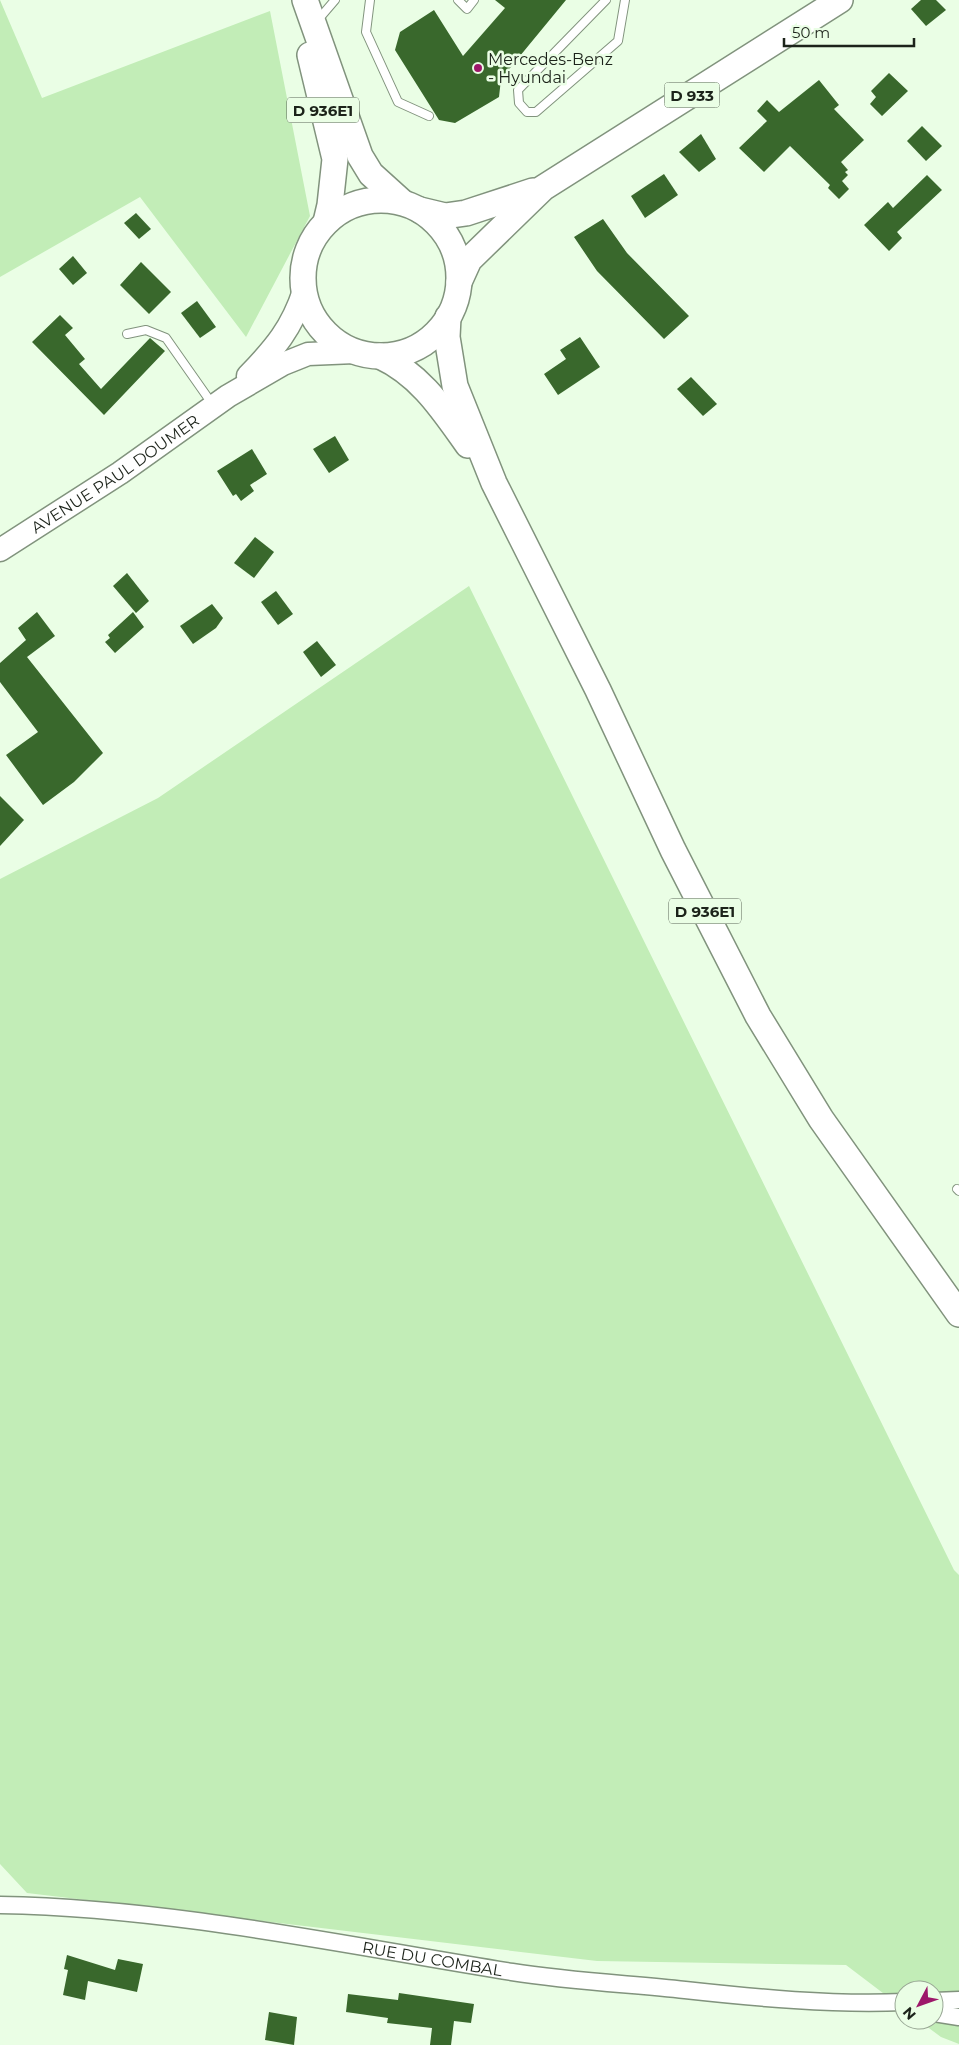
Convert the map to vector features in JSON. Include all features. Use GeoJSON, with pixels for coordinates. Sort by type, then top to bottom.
{"type":"FeatureCollection","features":[{"type":"Feature","properties":{"kind":"main road","name":"D 936E1"},"geometry":{"type":"LineString","coordinates":[[292,0],[310,57],[335,159],[330,205],[326,222]]}},
{"type":"Feature","properties":{"kind":"main road","name":"D 936E1"},"geometry":{"type":"LineString","coordinates":[[305,0],[360,156],[371,174],[411,206]]}},
{"type":"Feature","properties":{"kind":"main road","name":"D 933"},"geometry":{"type":"LineString","coordinates":[[459,282],[469,260],[502,225],[543,188],[840,0]]}},
{"type":"Feature","properties":{"kind":"main road","name":"D 933"},"geometry":{"type":"LineString","coordinates":[[411,206],[445,216],[466,213],[543,188]]}},
{"type":"Feature","properties":{"kind":"main road"},"geometry":{"type":"LineString","coordinates":[[221,401],[283,364],[308,354],[355,352],[380,356],[407,352],[431,338],[448,317],[456,301],[459,282],[457,261],[450,241],[437,224],[411,206],[382,199],[361,202],[342,209],[326,222],[311,242],[303,266],[304,291],[310,311],[321,328],[336,342],[355,352]]}},
{"type":"Feature","properties":{"kind":"main road"},"geometry":{"type":"LineString","coordinates":[[221,401],[273,350],[288,330],[304,291]]}},
{"type":"Feature","properties":{"kind":"main road","name":"D 936E1"},"geometry":{"type":"LineString","coordinates":[[448,317],[446,337],[455,386],[494,483],[598,690],[674,850],[758,1016],[821,1119],[959,1314]]}},
{"type":"Feature","properties":{"kind":"main road","name":"D 936E1"},"geometry":{"type":"LineString","coordinates":[[380,356],[400,365],[434,396],[494,483]]}},
{"type":"Feature","properties":{"kind":"main road","name":"AVENUE PAUL DOUMER"},"geometry":{"type":"LineString","coordinates":[[0,550],[120,473],[221,401]]}},
{"type":"Feature","properties":{"kind":"street","name":"RUE DU COMBAL"},"geometry":{"type":"LineString","coordinates":[[0,1905],[53,1906],[185,1920],[516,1972],[779,2000],[866,2004],[894,2008]]}},
{"type":"Feature","properties":{"kind":"street"},"geometry":{"type":"LineString","coordinates":[[944,2001],[959,2000]]}},
{"type":"Feature","properties":{"kind":"street","name":"RUE DU COMBAL"},"geometry":{"type":"LineString","coordinates":[[866,2004],[894,2003]]}},
{"type":"Feature","properties":{"kind":"street"},"geometry":{"type":"LineString","coordinates":[[944,2014],[959,2016]]}},
{"type":"Feature","properties":{"kind":"lane"},"geometry":{"type":"LineString","coordinates":[[314,24],[335,0]]}},
{"type":"Feature","properties":{"kind":"lane"},"geometry":{"type":"LineString","coordinates":[[370,0],[366,32],[398,102],[429,116]]}},
{"type":"Feature","properties":{"kind":"lane"},"geometry":{"type":"LineString","coordinates":[[458,0],[467,9],[474,0]]}},
{"type":"Feature","properties":{"kind":"lane"},"geometry":{"type":"LineString","coordinates":[[606,0],[518,90],[519,103],[527,112],[536,112],[618,41],[625,0]]}},
{"type":"Feature","properties":{"kind":"lane"},"geometry":{"type":"LineString","coordinates":[[127,334],[146,330],[166,338],[221,401]]}},
{"type":"Feature","properties":{"kind":"green space"},"geometry":{"type":"Polygon","coordinates":[[[0,0],[42,98],[270,11],[310,216],[246,337],[140,197],[0,277],[0,0]]]}},
{"type":"Feature","properties":{"kind":"green space"},"geometry":{"type":"Polygon","coordinates":[[[469,586],[954,1570],[959,1575],[959,2044],[941,2037],[932,2030],[944,2030],[944,1980],[894,1980],[894,2001],[846,1965],[597,1961],[27,1893],[0,1864],[0,879],[158,798],[469,586]]]}},
{"type":"Feature","properties":{"kind":"building","name":"Mercedes-Benz - Hyundai"},"geometry":{"type":"Polygon","coordinates":[[[495,0],[566,0],[501,79],[499,97],[455,123],[439,120],[395,50],[400,32],[434,10],[463,56],[505,8],[495,0]]]}},
{"type":"Feature","properties":{"kind":"building"},"geometry":{"type":"Polygon","coordinates":[[[921,0],[936,0],[946,10],[926,26],[911,9],[921,0]]]}},
{"type":"Feature","properties":{"kind":"building"},"geometry":{"type":"Polygon","coordinates":[[[889,73],[908,91],[882,116],[870,104],[876,97],[871,91],[889,73]]]}},
{"type":"Feature","properties":{"kind":"building"},"geometry":{"type":"Polygon","coordinates":[[[819,80],[839,105],[834,109],[864,140],[841,162],[848,170],[845,172],[848,175],[842,181],[849,189],[839,199],[828,188],[830,185],[790,146],[764,172],[739,148],[767,121],[757,111],[767,100],[779,112],[819,80]]]}},
{"type":"Feature","properties":{"kind":"building"},"geometry":{"type":"Polygon","coordinates":[[[922,126],[942,146],[926,161],[907,141],[922,126]]]}},
{"type":"Feature","properties":{"kind":"building"},"geometry":{"type":"Polygon","coordinates":[[[701,134],[716,159],[699,172],[679,152],[701,134]]]}},
{"type":"Feature","properties":{"kind":"building"},"geometry":{"type":"Polygon","coordinates":[[[664,174],[678,195],[645,218],[631,196],[664,174]]]}},
{"type":"Feature","properties":{"kind":"building"},"geometry":{"type":"Polygon","coordinates":[[[927,175],[942,190],[897,232],[902,238],[889,251],[864,225],[888,202],[893,208],[927,175]]]}},
{"type":"Feature","properties":{"kind":"building"},"geometry":{"type":"Polygon","coordinates":[[[136,213],[151,229],[139,239],[124,223],[136,213]]]}},
{"type":"Feature","properties":{"kind":"building"},"geometry":{"type":"Polygon","coordinates":[[[603,219],[627,253],[689,316],[664,339],[597,271],[574,237],[603,219]]]}},
{"type":"Feature","properties":{"kind":"building"},"geometry":{"type":"Polygon","coordinates":[[[73,256],[87,273],[73,285],[59,269],[73,256]]]}},
{"type":"Feature","properties":{"kind":"building"},"geometry":{"type":"Polygon","coordinates":[[[141,262],[171,292],[149,314],[120,285],[141,262]]]}},
{"type":"Feature","properties":{"kind":"building"},"geometry":{"type":"Polygon","coordinates":[[[197,301],[216,327],[200,338],[181,313],[197,301]]]}},
{"type":"Feature","properties":{"kind":"building"},"geometry":{"type":"Polygon","coordinates":[[[60,315],[73,328],[65,335],[85,359],[79,364],[101,389],[150,338],[165,351],[104,415],[32,342],[60,315]]]}},
{"type":"Feature","properties":{"kind":"building"},"geometry":{"type":"Polygon","coordinates":[[[580,337],[600,367],[558,395],[544,374],[566,359],[560,350],[580,337]]]}},
{"type":"Feature","properties":{"kind":"building"},"geometry":{"type":"Polygon","coordinates":[[[691,377],[717,404],[703,416],[677,389],[691,377]]]}},
{"type":"Feature","properties":{"kind":"building"},"geometry":{"type":"Polygon","coordinates":[[[335,436],[349,460],[329,473],[313,449],[335,436]]]}},
{"type":"Feature","properties":{"kind":"building"},"geometry":{"type":"Polygon","coordinates":[[[252,449],[267,474],[250,485],[254,491],[241,501],[236,494],[233,496],[217,471],[252,449]]]}},
{"type":"Feature","properties":{"kind":"building"},"geometry":{"type":"Polygon","coordinates":[[[255,537],[274,552],[254,578],[234,563],[255,537]]]}},
{"type":"Feature","properties":{"kind":"building"},"geometry":{"type":"Polygon","coordinates":[[[127,573],[149,601],[136,613],[113,586],[127,573]]]}},
{"type":"Feature","properties":{"kind":"building"},"geometry":{"type":"Polygon","coordinates":[[[276,591],[293,614],[278,625],[261,602],[276,591]]]}},
{"type":"Feature","properties":{"kind":"building"},"geometry":{"type":"Polygon","coordinates":[[[212,604],[223,618],[216,628],[193,644],[180,626],[212,604]]]}},
{"type":"Feature","properties":{"kind":"building"},"geometry":{"type":"Polygon","coordinates":[[[37,612],[55,636],[27,657],[103,753],[74,782],[43,805],[6,755],[38,732],[0,682],[0,663],[26,640],[18,628],[37,612]]]}},
{"type":"Feature","properties":{"kind":"building"},"geometry":{"type":"Polygon","coordinates":[[[133,612],[144,627],[115,653],[105,642],[110,638],[108,635],[133,612]]]}},
{"type":"Feature","properties":{"kind":"building"},"geometry":{"type":"Polygon","coordinates":[[[317,641],[336,665],[321,677],[303,652],[317,641]]]}},
{"type":"Feature","properties":{"kind":"building"},"geometry":{"type":"Polygon","coordinates":[[[0,796],[24,820],[0,846],[0,796]]]}},
{"type":"Feature","properties":{"kind":"building"},"geometry":{"type":"Polygon","coordinates":[[[67,1955],[115,1970],[118,1959],[143,1964],[137,1992],[88,1981],[85,2000],[63,1995],[68,1970],[64,1969],[67,1955]]]}},
{"type":"Feature","properties":{"kind":"building"},"geometry":{"type":"Polygon","coordinates":[[[399,1993],[474,2004],[471,2023],[454,2021],[451,2045],[430,2045],[432,2028],[387,2023],[388,2018],[346,2012],[348,1994],[398,2000],[399,1993]]]}},
{"type":"Feature","properties":{"kind":"building"},"geometry":{"type":"Polygon","coordinates":[[[269,2012],[297,2017],[294,2045],[265,2040],[269,2012]]]}},
{"type":"Feature","properties":{"kind":"place","name":"Mercedes-Benz - Hyundai"},"geometry":{"type":"Point","coordinates":[478,68]}}]}
